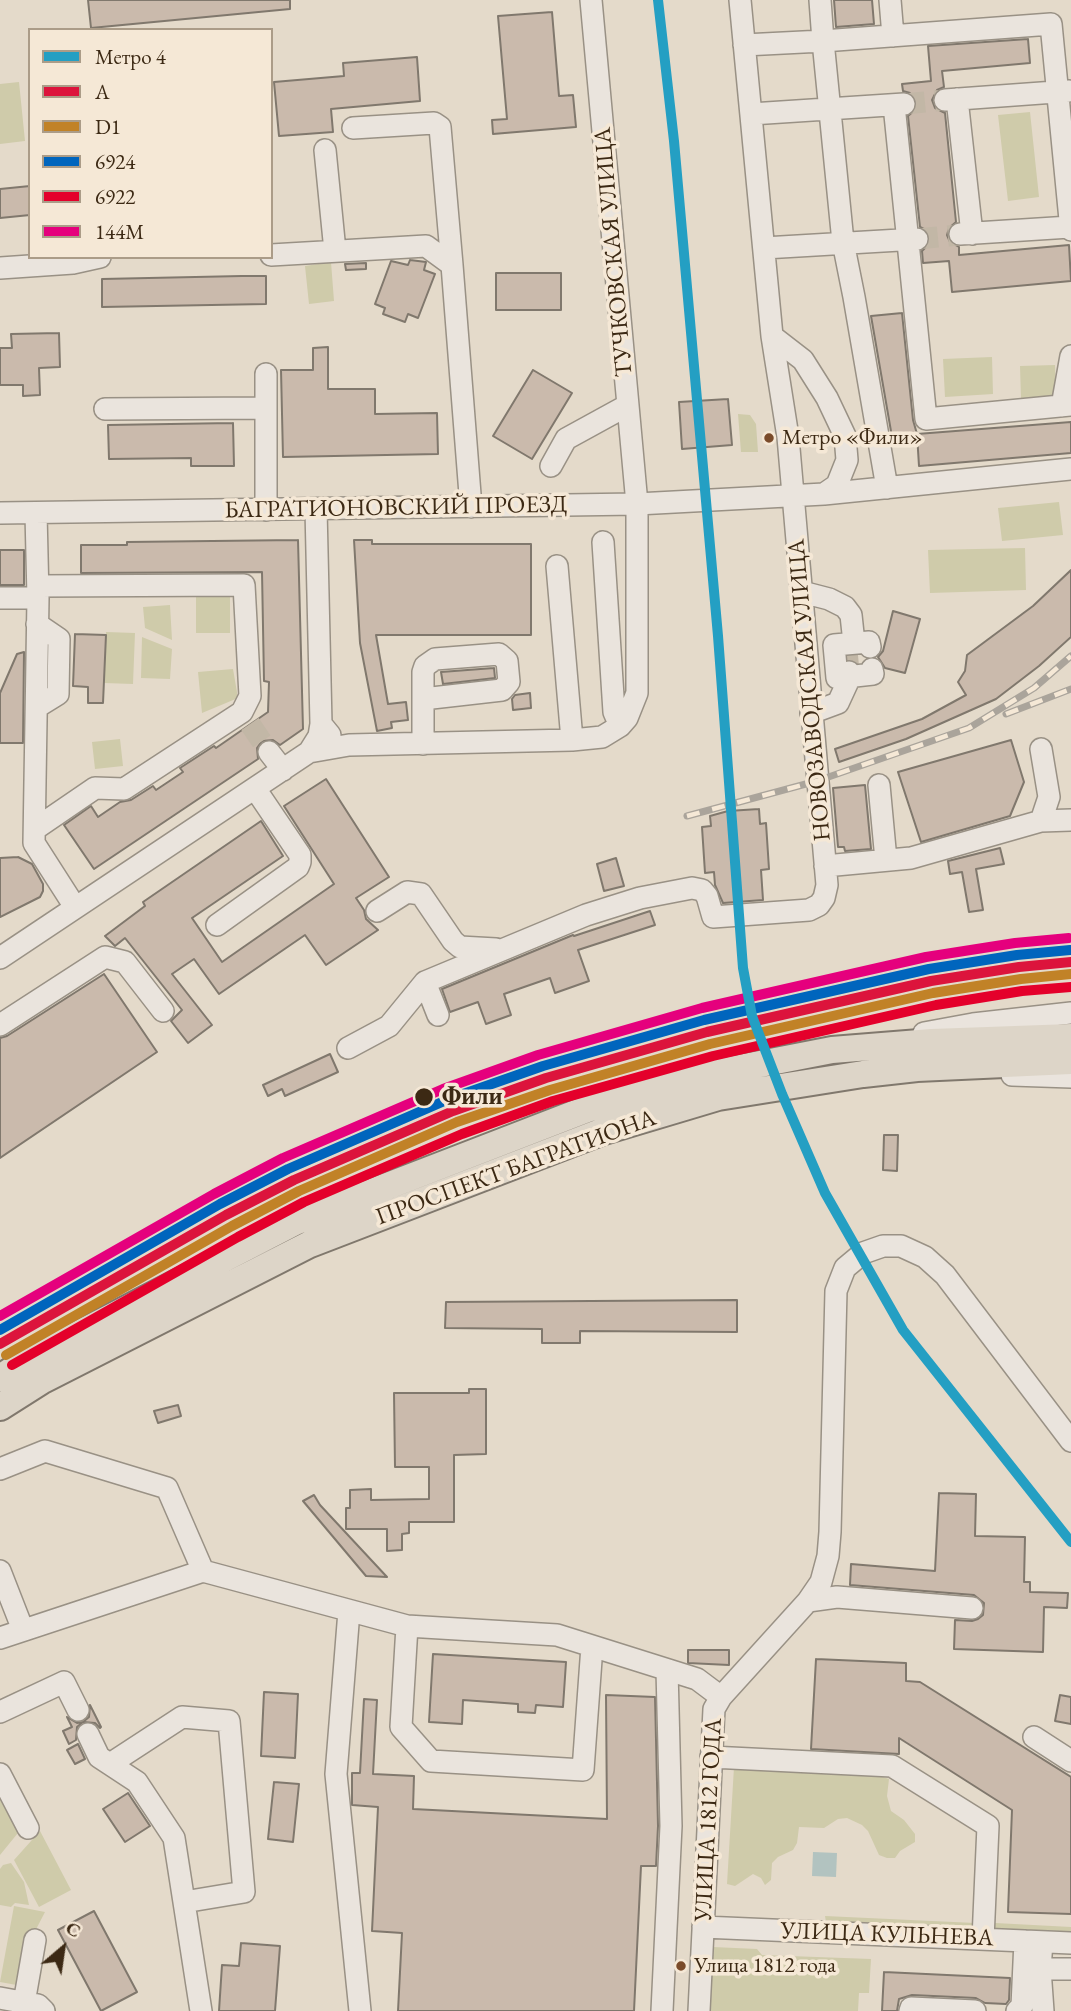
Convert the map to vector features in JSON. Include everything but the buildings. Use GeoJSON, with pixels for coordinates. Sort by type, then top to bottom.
{"type":"FeatureCollection","features":[{"type":"Feature","properties":{"kind":"main road","name":"ПРОСПЕКТ БАГРАТИОНА"},"geometry":{"type":"LineString","coordinates":[[0,1378],[297,1220],[587,1109],[714,1073],[832,1050],[932,1042],[1071,1037]]}},
{"type":"Feature","properties":{"kind":"main road","name":"ПРОСПЕКТ БАГРАТИОНА"},"geometry":{"type":"LineString","coordinates":[[0,1408],[41,1381],[310,1244],[601,1132],[718,1097],[863,1074],[917,1068],[1071,1061]]}},
{"type":"Feature","properties":{"kind":"street","name":"ТУЧКОВСКАЯ УЛИЦА"},"geometry":{"type":"LineString","coordinates":[[591,0],[637,505],[637,693],[627,718],[620,726]]}},
{"type":"Feature","properties":{"kind":"street","name":"НОВОЗАВОДСКАЯ УЛИЦА"},"geometry":{"type":"LineString","coordinates":[[740,0],[772,336],[788,437],[826,875]]}},
{"type":"Feature","properties":{"kind":"street"},"geometry":{"type":"LineString","coordinates":[[820,0],[843,242],[887,488]]}},
{"type":"Feature","properties":{"kind":"street"},"geometry":{"type":"LineString","coordinates":[[890,0],[893,36]]}},
{"type":"Feature","properties":{"kind":"street"},"geometry":{"type":"LineString","coordinates":[[744,45],[1051,24],[1064,91],[1070,229],[965,234],[951,99],[1064,91]]}},
{"type":"Feature","properties":{"kind":"street"},"geometry":{"type":"LineString","coordinates":[[751,114],[899,105],[926,419],[1067,405],[1071,356]]}},
{"type":"Feature","properties":{"kind":"street"},"geometry":{"type":"LineString","coordinates":[[353,128],[434,122],[440,128],[471,507]]}},
{"type":"Feature","properties":{"kind":"street"},"geometry":{"type":"LineString","coordinates":[[325,150],[335,251]]}},
{"type":"Feature","properties":{"kind":"street"},"geometry":{"type":"LineString","coordinates":[[764,248],[911,239]]}},
{"type":"Feature","properties":{"kind":"street"},"geometry":{"type":"LineString","coordinates":[[273,255],[426,246],[452,265]]}},
{"type":"Feature","properties":{"kind":"street"},"geometry":{"type":"LineString","coordinates":[[0,268],[73,263],[85,259]]}},
{"type":"Feature","properties":{"kind":"street"},"geometry":{"type":"LineString","coordinates":[[772,336],[803,360],[827,398],[845,436],[847,460],[837,485],[824,494]]}},
{"type":"Feature","properties":{"kind":"street"},"geometry":{"type":"LineString","coordinates":[[266,374],[266,510]]}},
{"type":"Feature","properties":{"kind":"street"},"geometry":{"type":"LineString","coordinates":[[551,466],[566,439],[628,405]]}},
{"type":"Feature","properties":{"kind":"street"},"geometry":{"type":"LineString","coordinates":[[105,409],[264,408]]}},
{"type":"Feature","properties":{"kind":"street"},"geometry":{"type":"LineString","coordinates":[[793,496],[1071,469]]}},
{"type":"Feature","properties":{"kind":"street","name":"БАГРАТИОНОВСКИЙ ПРОЕЗД"},"geometry":{"type":"LineString","coordinates":[[0,513],[637,505],[793,496]]}},
{"type":"Feature","properties":{"kind":"street"},"geometry":{"type":"LineString","coordinates":[[0,958],[256,790],[309,752],[319,736],[321,724],[316,509]]}},
{"type":"Feature","properties":{"kind":"street"},"geometry":{"type":"LineString","coordinates":[[36,513],[38,592],[34,844],[75,907]]}},
{"type":"Feature","properties":{"kind":"street"},"geometry":{"type":"LineString","coordinates":[[309,752],[349,745],[572,740],[601,737],[620,726],[614,712],[603,542]]}},
{"type":"Feature","properties":{"kind":"street"},"geometry":{"type":"LineString","coordinates":[[557,566],[572,740]]}},
{"type":"Feature","properties":{"kind":"street"},"geometry":{"type":"LineString","coordinates":[[0,598],[38,592],[244,585],[250,696],[246,718],[124,789],[95,788],[35,829]]}},
{"type":"Feature","properties":{"kind":"street"},"geometry":{"type":"LineString","coordinates":[[802,592],[829,598],[845,607],[851,615],[856,646],[834,645],[837,678],[859,673],[838,703],[811,713]]}},
{"type":"Feature","properties":{"kind":"street"},"geometry":{"type":"LineString","coordinates":[[423,699],[424,744]]}},
{"type":"Feature","properties":{"kind":"street"},"geometry":{"type":"LineString","coordinates":[[321,724],[335,740],[349,745]]}},
{"type":"Feature","properties":{"kind":"street"},"geometry":{"type":"LineString","coordinates":[[1041,749],[1049,797],[1041,821]]}},
{"type":"Feature","properties":{"kind":"street"},"geometry":{"type":"LineString","coordinates":[[270,752],[283,770]]}},
{"type":"Feature","properties":{"kind":"street"},"geometry":{"type":"LineString","coordinates":[[879,785],[886,860]]}},
{"type":"Feature","properties":{"kind":"street"},"geometry":{"type":"LineString","coordinates":[[217,925],[298,867],[300,862],[300,855],[256,790]]}},
{"type":"Feature","properties":{"kind":"street"},"geometry":{"type":"LineString","coordinates":[[348,1048],[389,1026],[425,982],[586,915],[692,888],[702,890],[707,896],[713,917],[809,910],[819,905],[824,898],[826,875],[886,860],[911,858],[1041,821],[1071,820]]}},
{"type":"Feature","properties":{"kind":"street"},"geometry":{"type":"LineString","coordinates":[[377,911],[407,892],[421,894],[453,942],[460,947],[503,950]]}},
{"type":"Feature","properties":{"kind":"street"},"geometry":{"type":"LineString","coordinates":[[0,1026],[104,957],[125,962],[163,1011]]}},
{"type":"Feature","properties":{"kind":"street"},"geometry":{"type":"LineString","coordinates":[[425,982],[438,1016]]}},
{"type":"Feature","properties":{"kind":"street"},"geometry":{"type":"LineString","coordinates":[[832,1050],[973,1024],[1071,1013]]}},
{"type":"Feature","properties":{"kind":"street"},"geometry":{"type":"LineString","coordinates":[[863,1074],[1071,1077]]}},
{"type":"Feature","properties":{"kind":"street","name":"УЛИЦА 1812 ГОДА"},"geometry":{"type":"LineString","coordinates":[[699,2011],[713,1718],[721,1697],[808,1601],[821,1582],[828,1556],[836,1291],[845,1268],[863,1253],[883,1245],[901,1246],[925,1257],[945,1275],[1071,1440]]}},
{"type":"Feature","properties":{"kind":"street"},"geometry":{"type":"LineString","coordinates":[[0,1469],[44,1451],[167,1488],[203,1571]]}},
{"type":"Feature","properties":{"kind":"street"},"geometry":{"type":"LineString","coordinates":[[0,1638],[203,1571],[407,1626],[557,1635],[697,1679],[721,1697]]}},
{"type":"Feature","properties":{"kind":"street"},"geometry":{"type":"LineString","coordinates":[[0,1572],[23,1630]]}},
{"type":"Feature","properties":{"kind":"street"},"geometry":{"type":"LineString","coordinates":[[808,1601],[837,1597],[972,1608]]}},
{"type":"Feature","properties":{"kind":"street"},"geometry":{"type":"LineString","coordinates":[[349,1611],[336,1774],[360,2011]]}},
{"type":"Feature","properties":{"kind":"street"},"geometry":{"type":"LineString","coordinates":[[407,1626],[401,1727],[431,1761],[583,1770],[592,1646]]}},
{"type":"Feature","properties":{"kind":"street"},"geometry":{"type":"LineString","coordinates":[[662,2011],[671,1826],[667,1670]]}},
{"type":"Feature","properties":{"kind":"street"},"geometry":{"type":"LineString","coordinates":[[0,1712],[64,1682],[78,1710]]}},
{"type":"Feature","properties":{"kind":"street"},"geometry":{"type":"LineString","coordinates":[[110,1764],[182,1717],[229,1721],[244,1892],[184,1902]]}},
{"type":"Feature","properties":{"kind":"street"},"geometry":{"type":"LineString","coordinates":[[88,1734],[99,1756],[137,1782],[174,1839],[201,2011]]}},
{"type":"Feature","properties":{"kind":"street"},"geometry":{"type":"LineString","coordinates":[[1034,1737],[1071,1761]]}},
{"type":"Feature","properties":{"kind":"street"},"geometry":{"type":"LineString","coordinates":[[711,1757],[892,1766],[988,1826],[983,1939]]}},
{"type":"Feature","properties":{"kind":"street"},"geometry":{"type":"LineString","coordinates":[[0,1774],[28,1828]]}},
{"type":"Feature","properties":{"kind":"street","name":"УЛИЦА КУЛЬНЕВА"},"geometry":{"type":"LineString","coordinates":[[703,1927],[1071,1943]]}},
{"type":"Feature","properties":{"kind":"street"},"geometry":{"type":"LineString","coordinates":[[24,2003],[36,1940]]}},
{"type":"Feature","properties":{"kind":"street"},"geometry":{"type":"LineString","coordinates":[[1033,1941],[1040,1969],[1043,2011]]}},
{"type":"Feature","properties":{"kind":"street"},"geometry":{"type":"LineString","coordinates":[[1017,2011],[1022,2006],[1033,1941]]}},
{"type":"Feature","properties":{"kind":"street"},"geometry":{"type":"LineString","coordinates":[[1040,1969],[1071,1969]]}},
{"type":"Feature","properties":{"kind":"street"},"geometry":{"type":"LineString","coordinates":[[0,1998],[38,2005],[44,2011]]}},
{"type":"Feature","properties":{"kind":"street"},"geometry":{"type":"LineString","coordinates":[[911,2011],[911,2008],[975,2011]]}},
{"type":"Feature","properties":{"kind":"shaded area"},"geometry":{"type":"Polygon","coordinates":[[[19,82],[25,141],[0,144],[0,84],[19,82]]]}},
{"type":"Feature","properties":{"kind":"shaded area"},"geometry":{"type":"Polygon","coordinates":[[[1030,112],[1039,197],[1008,201],[998,115],[1030,112]]]}},
{"type":"Feature","properties":{"kind":"shaded area"},"geometry":{"type":"Polygon","coordinates":[[[331,262],[334,301],[309,304],[305,266],[331,262]]]}},
{"type":"Feature","properties":{"kind":"shaded area"},"geometry":{"type":"Polygon","coordinates":[[[992,357],[993,394],[945,397],[943,359],[992,357]]]}},
{"type":"Feature","properties":{"kind":"shaded area"},"geometry":{"type":"Polygon","coordinates":[[[1055,365],[1056,397],[1021,398],[1020,366],[1055,365]]]}},
{"type":"Feature","properties":{"kind":"shaded area"},"geometry":{"type":"Polygon","coordinates":[[[738,414],[750,415],[756,424],[758,452],[741,452],[738,414]]]}},
{"type":"Feature","properties":{"kind":"shaded area"},"geometry":{"type":"Polygon","coordinates":[[[1059,502],[1063,535],[1002,541],[998,508],[1059,502]]]}},
{"type":"Feature","properties":{"kind":"shaded area"},"geometry":{"type":"Polygon","coordinates":[[[1025,548],[1026,590],[930,593],[928,550],[1025,548]]]}},
{"type":"Feature","properties":{"kind":"shaded area"},"geometry":{"type":"Polygon","coordinates":[[[196,597],[230,597],[230,633],[196,633],[196,597]]]}},
{"type":"Feature","properties":{"kind":"shaded area"},"geometry":{"type":"Polygon","coordinates":[[[170,605],[172,640],[145,628],[143,607],[170,605]]]}},
{"type":"Feature","properties":{"kind":"shaded area"},"geometry":{"type":"Polygon","coordinates":[[[106,632],[135,633],[133,684],[104,683],[106,632]]]}},
{"type":"Feature","properties":{"kind":"shaded area"},"geometry":{"type":"Polygon","coordinates":[[[142,637],[172,649],[170,679],[141,678],[142,637]]]}},
{"type":"Feature","properties":{"kind":"shaded area"},"geometry":{"type":"Polygon","coordinates":[[[233,669],[238,698],[202,713],[198,672],[233,669]]]}},
{"type":"Feature","properties":{"kind":"shaded area"},"geometry":{"type":"Polygon","coordinates":[[[120,739],[123,766],[95,769],[92,742],[120,739]]]}},
{"type":"Feature","properties":{"kind":"shaded area"},"geometry":{"type":"Polygon","coordinates":[[[734,1767],[880,1776],[889,1779],[887,1796],[891,1811],[904,1820],[915,1834],[915,1842],[900,1851],[895,1858],[887,1858],[879,1855],[868,1831],[862,1825],[847,1818],[838,1819],[824,1828],[799,1827],[797,1843],[793,1850],[772,1863],[771,1880],[765,1885],[761,1878],[753,1874],[735,1886],[727,1884],[734,1767]]]}},
{"type":"Feature","properties":{"kind":"shaded area"},"geometry":{"type":"Polygon","coordinates":[[[0,1796],[22,1828],[0,1855],[0,1796]]]}},
{"type":"Feature","properties":{"kind":"shaded area"},"geometry":{"type":"Polygon","coordinates":[[[40,1831],[71,1890],[39,1907],[14,1860],[40,1831]]]}},
{"type":"Feature","properties":{"kind":"shaded area"},"geometry":{"type":"Polygon","coordinates":[[[813,1852],[837,1853],[836,1877],[812,1876],[813,1852]]]}},
{"type":"Feature","properties":{"kind":"shaded area"},"geometry":{"type":"Polygon","coordinates":[[[11,1863],[24,1882],[29,1905],[0,1905],[0,1869],[11,1863]]]}},
{"type":"Feature","properties":{"kind":"shaded area"},"geometry":{"type":"Polygon","coordinates":[[[14,1906],[45,1912],[31,1939],[22,1986],[0,1982],[14,1906]]]}},
{"type":"Feature","properties":{"kind":"shaded area"},"geometry":{"type":"Polygon","coordinates":[[[825,1916],[975,1923],[975,1928],[826,1922],[825,1916]]]}},
{"type":"Feature","properties":{"kind":"shaded area"},"geometry":{"type":"Polygon","coordinates":[[[995,1923],[1071,1927],[1071,1932],[995,1929],[995,1923]]]}},
{"type":"Feature","properties":{"kind":"shaded area"},"geometry":{"type":"Polygon","coordinates":[[[713,1947],[757,1949],[762,1955],[871,1959],[869,1993],[859,1993],[858,2011],[710,2011],[713,1947]]]}},
{"type":"Feature","properties":{"kind":"tunnel"},"geometry":{"type":"LineString","coordinates":[[904,104],[945,100]]}},
{"type":"Feature","properties":{"kind":"tunnel"},"geometry":{"type":"LineString","coordinates":[[917,239],[958,235]]}},
{"type":"Feature","properties":{"kind":"tunnel"},"geometry":{"type":"LineString","coordinates":[[847,650],[849,672]]}},
{"type":"Feature","properties":{"kind":"tunnel"},"geometry":{"type":"LineString","coordinates":[[250,724],[269,752]]}},
{"type":"Feature","properties":{"kind":"railway"},"geometry":{"type":"LineString","coordinates":[[687,816],[817,781],[969,728],[1034,688],[1071,656]]}},
{"type":"Feature","properties":{"kind":"railway"},"geometry":{"type":"LineString","coordinates":[[1006,714],[1071,689]]}},
{"type":"Feature","properties":{"kind":"metro line","name":"4"},"geometry":{"type":"LineString","coordinates":[[658,0],[674,141],[718,636],[743,968],[752,1016],[825,1193],[903,1330],[1071,1542]]}},
{"type":"Feature","properties":{"kind":"transit line","name":"144М"},"geometry":{"type":"LineString","coordinates":[[0,1316],[214,1194],[283,1158],[443,1089],[538,1055],[702,1008],[926,957],[1015,943],[1069,938]]}},
{"type":"Feature","properties":{"kind":"transit line","name":"6924"},"geometry":{"type":"LineString","coordinates":[[0,1330],[220,1204],[288,1169],[449,1099],[543,1066],[704,1020],[929,969],[1017,955],[1070,950]]}},
{"type":"Feature","properties":{"kind":"transit line","name":"A"},"geometry":{"type":"LineString","coordinates":[[0,1344],[226,1215],[294,1180],[453,1111],[546,1078],[707,1032],[931,981],[1071,962]]}},
{"type":"Feature","properties":{"kind":"transit line","name":"D1"},"geometry":{"type":"LineString","coordinates":[[6,1355],[232,1226],[299,1191],[457,1122],[550,1090],[710,1044],[933,993],[1071,974]]}},
{"type":"Feature","properties":{"kind":"transit line","name":"6922"},"geometry":{"type":"LineString","coordinates":[[12,1365],[304,1202],[462,1134],[553,1101],[713,1056],[936,1005],[1022,991],[1071,987]]}},
{"type":"Feature","properties":{"kind":"place","name":"Метро «Фили»"},"geometry":{"type":"Point","coordinates":[769,438]}},
{"type":"Feature","properties":{"kind":"place","name":"Фили"},"geometry":{"type":"Point","coordinates":[424,1097]}},
{"type":"Feature","properties":{"kind":"place","name":"Улица 1812 года"},"geometry":{"type":"Point","coordinates":[681,1966]}}]}
